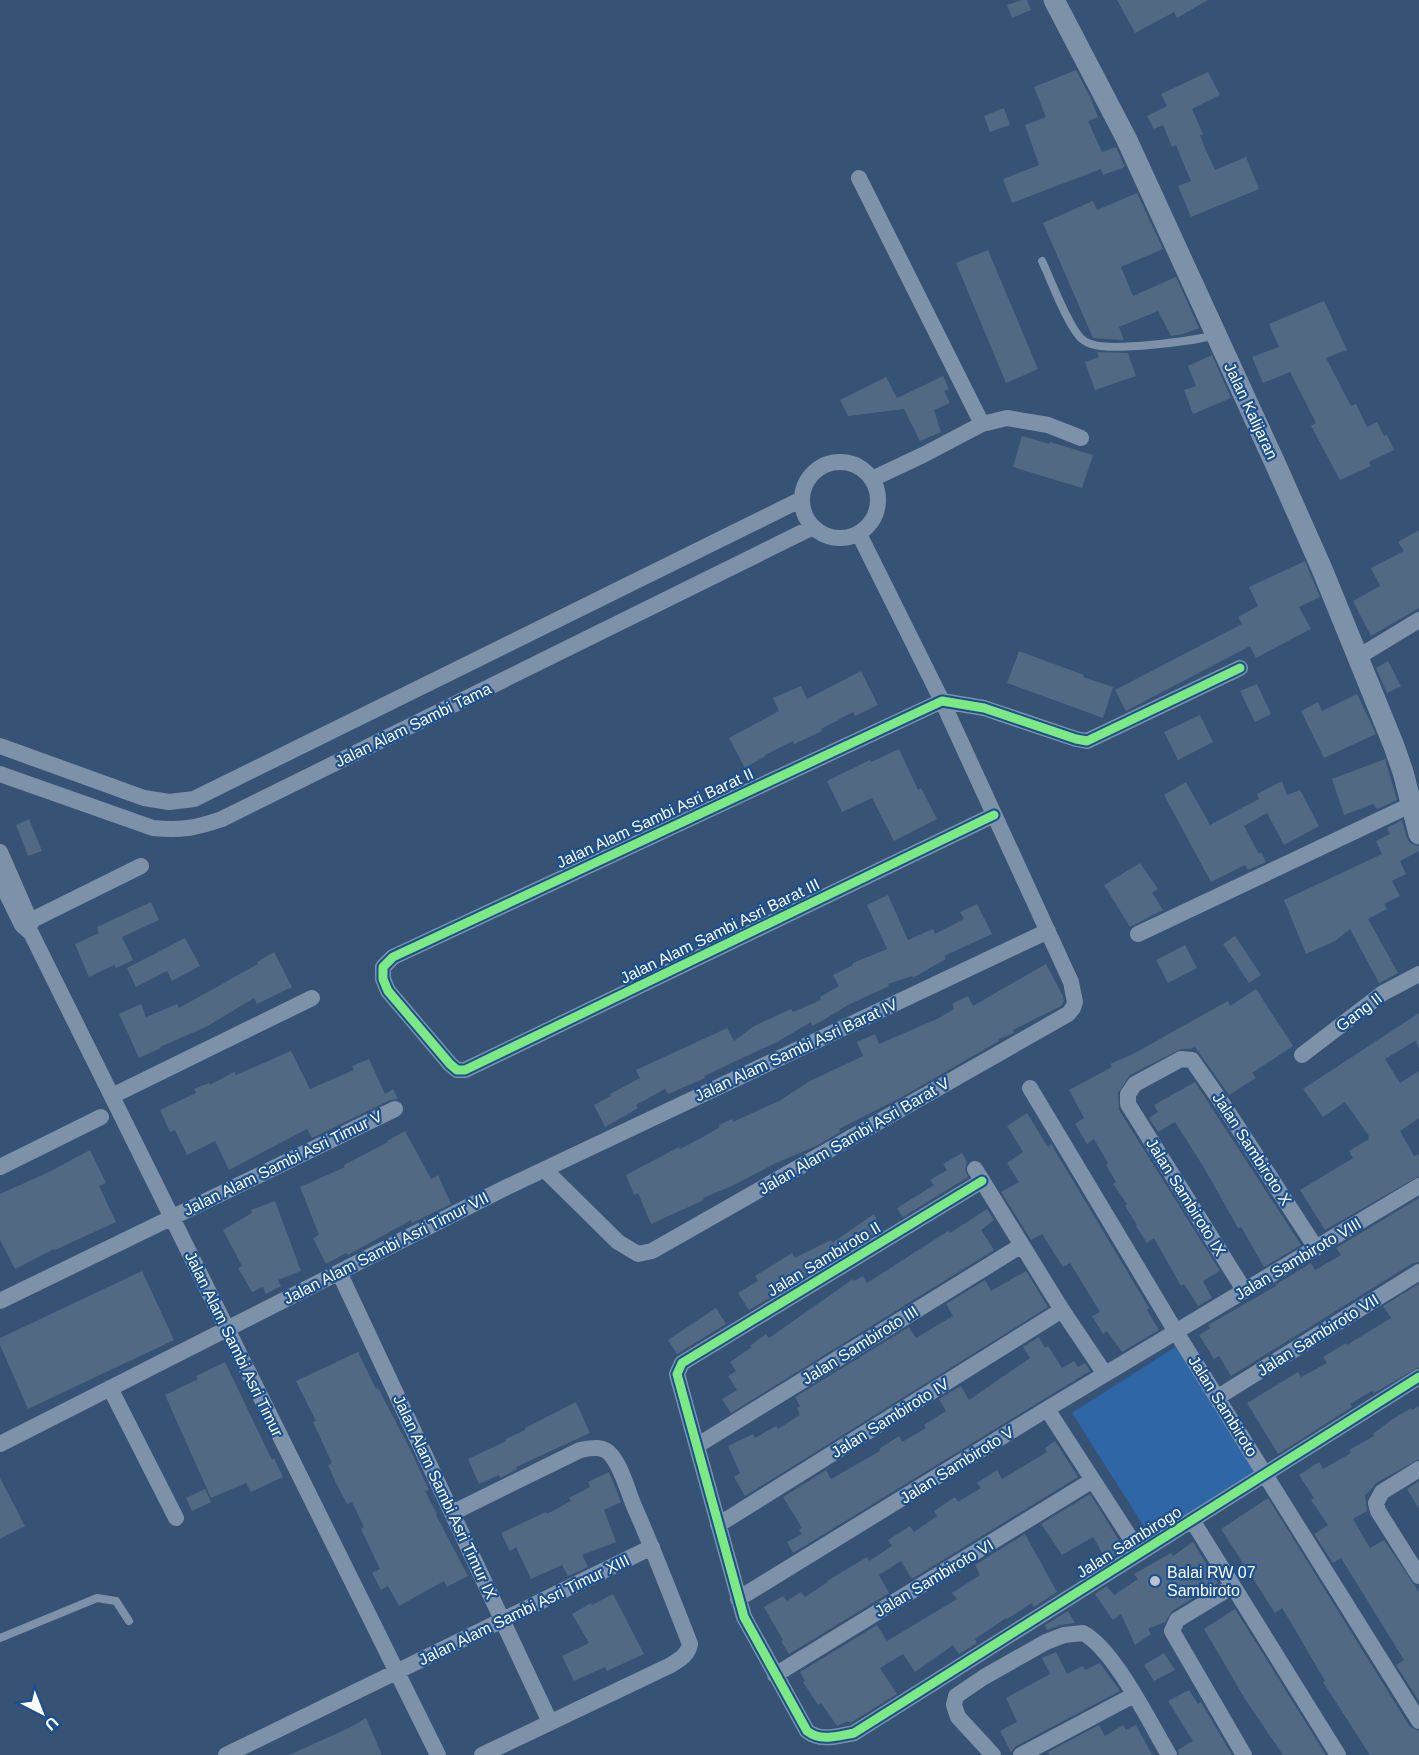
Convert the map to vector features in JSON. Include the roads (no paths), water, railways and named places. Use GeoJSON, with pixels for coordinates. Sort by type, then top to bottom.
{"type":"FeatureCollection","features":[{"type":"Feature","properties":{"kind":"street","name":"Jalan Kalijaran"},"geometry":{"type":"LineString","coordinates":[[1054,0],[1126,138],[1285,484],[1394,746],[1415,803],[1419,834]]}},
{"type":"Feature","properties":{"kind":"street"},"geometry":{"type":"LineString","coordinates":[[858,178],[982,424]]}},
{"type":"Feature","properties":{"kind":"street"},"geometry":{"type":"LineString","coordinates":[[872,479],[982,424],[1008,418],[1048,425],[1082,438]]}},
{"type":"Feature","properties":{"kind":"street"},"geometry":{"type":"LineString","coordinates":[[840,462],[852,464],[872,479],[877,491],[877,509],[868,526],[858,534],[843,538],[826,536],[813,527],[803,509],[802,499],[809,479],[817,471],[840,462]]}},
{"type":"Feature","properties":{"kind":"street","name":"Jalan Alam Sambi Tama"},"geometry":{"type":"LineString","coordinates":[[0,746],[144,798],[169,802],[194,800],[802,499]]}},
{"type":"Feature","properties":{"kind":"street","name":"Jalan Alam Sambi Tama"},"geometry":{"type":"LineString","coordinates":[[0,774],[153,828],[176,831],[199,827],[222,819],[813,527]]}},
{"type":"Feature","properties":{"kind":"street"},"geometry":{"type":"LineString","coordinates":[[858,534],[942,701],[1048,932]]}},
{"type":"Feature","properties":{"kind":"street"},"geometry":{"type":"LineString","coordinates":[[1358,657],[1419,620]]}},
{"type":"Feature","properties":{"kind":"street"},"geometry":{"type":"LineString","coordinates":[[942,701],[984,708],[1088,741],[1240,668]]}},
{"type":"Feature","properties":{"kind":"street","name":"Jalan Alam Sambi Asri Barat II"},"geometry":{"type":"LineString","coordinates":[[457,1070],[388,991],[383,979],[383,967],[393,957],[942,701]]}},
{"type":"Feature","properties":{"kind":"street"},"geometry":{"type":"LineString","coordinates":[[1138,934],[1415,803]]}},
{"type":"Feature","properties":{"kind":"street","name":"Jalan Alam Sambi Asri Barat III"},"geometry":{"type":"LineString","coordinates":[[457,1070],[465,1070],[994,815]]}},
{"type":"Feature","properties":{"kind":"street","name":"Jalan Alam Sambi Asri Timur"},"geometry":{"type":"LineString","coordinates":[[0,852],[28,926]]}},
{"type":"Feature","properties":{"kind":"street"},"geometry":{"type":"LineString","coordinates":[[28,926],[141,866]]}},
{"type":"Feature","properties":{"kind":"street","name":"Jalan Alam Sambi Asri Timur"},"geometry":{"type":"LineString","coordinates":[[0,880],[28,926],[438,1755]]}},
{"type":"Feature","properties":{"kind":"street","name":"Jalan Alam Sambi Asri Barat V"},"geometry":{"type":"LineString","coordinates":[[541,1172],[618,1242],[638,1254],[652,1251],[1068,1014],[1075,1002],[1071,982],[1048,932]]}},
{"type":"Feature","properties":{"kind":"street","name":"Jalan Alam Sambi Asri Barat IV"},"geometry":{"type":"LineString","coordinates":[[541,1172],[1048,932]]}},
{"type":"Feature","properties":{"kind":"street","name":"Gang II"},"geometry":{"type":"LineString","coordinates":[[1302,1055],[1383,993],[1419,974]]}},
{"type":"Feature","properties":{"kind":"street"},"geometry":{"type":"LineString","coordinates":[[112,1096],[312,998]]}},
{"type":"Feature","properties":{"kind":"street","name":"Jalan Sambiroto X"},"geometry":{"type":"LineString","coordinates":[[1128,1104],[1128,1094],[1135,1084],[1181,1059],[1192,1060],[1316,1248]]}},
{"type":"Feature","properties":{"kind":"street","name":"Jalan Sambiroto"},"geometry":{"type":"LineString","coordinates":[[1030,1088],[1176,1332],[1418,1716]]}},
{"type":"Feature","properties":{"kind":"street","name":"Jalan Sambiroto IX"},"geometry":{"type":"LineString","coordinates":[[1128,1104],[1244,1290]]}},
{"type":"Feature","properties":{"kind":"street","name":"Jalan Alam Sambi Asri Timur V"},"geometry":{"type":"LineString","coordinates":[[0,1301],[395,1108]]}},
{"type":"Feature","properties":{"kind":"street"},"geometry":{"type":"LineString","coordinates":[[0,1167],[101,1117]]}},
{"type":"Feature","properties":{"kind":"street","name":"Jalan Alam Sambi Asri Timur VII"},"geometry":{"type":"LineString","coordinates":[[0,1444],[507,1187],[541,1172]]}},
{"type":"Feature","properties":{"kind":"street","name":"Jalan Sambiroto II"},"geometry":{"type":"LineString","coordinates":[[698,1445],[677,1374],[682,1363],[979,1175],[1062,1310],[1105,1374]]}},
{"type":"Feature","properties":{"kind":"street","name":"Jalan Sambiroto VIII"},"geometry":{"type":"LineString","coordinates":[[1176,1332],[1419,1186]]}},
{"type":"Feature","properties":{"kind":"street","name":"Jalan Sambiroto III"},"geometry":{"type":"LineString","coordinates":[[698,1445],[1022,1245]]}},
{"type":"Feature","properties":{"kind":"street","name":"Jalan Alam Sambi Asri Timur IX"},"geometry":{"type":"LineString","coordinates":[[339,1272],[550,1722]]}},
{"type":"Feature","properties":{"kind":"street","name":"Jalan Sambiroto VII"},"geometry":{"type":"LineString","coordinates":[[1218,1397],[1419,1272]]}},
{"type":"Feature","properties":{"kind":"street","name":"Jalan Sambiroto IV"},"geometry":{"type":"LineString","coordinates":[[718,1525],[1062,1310]]}},
{"type":"Feature","properties":{"kind":"street","name":"Jalan Sambiroto V"},"geometry":{"type":"LineString","coordinates":[[738,1599],[1176,1332]]}},
{"type":"Feature","properties":{"kind":"street","name":"Jalan Sambirogo"},"geometry":{"type":"LineString","coordinates":[[775,1675],[807,1731],[812,1735],[826,1738],[854,1732],[1419,1377]]}},
{"type":"Feature","properties":{"kind":"street"},"geometry":{"type":"LineString","coordinates":[[110,1388],[176,1518]]}},
{"type":"Feature","properties":{"kind":"street"},"geometry":{"type":"LineString","coordinates":[[1047,1409],[1140,1553]]}},
{"type":"Feature","properties":{"kind":"street"},"geometry":{"type":"LineString","coordinates":[[698,1445],[744,1617],[775,1675]]}},
{"type":"Feature","properties":{"kind":"street"},"geometry":{"type":"LineString","coordinates":[[452,1513],[580,1450],[597,1447],[610,1454],[652,1547],[690,1644],[683,1657],[671,1665],[482,1755]]}},
{"type":"Feature","properties":{"kind":"street"},"geometry":{"type":"LineString","coordinates":[[1419,1469],[1382,1492],[1376,1503],[1378,1511],[1419,1576]]}},
{"type":"Feature","properties":{"kind":"street","name":"Jalan Sambiroto VI"},"geometry":{"type":"LineString","coordinates":[[775,1675],[1093,1480]]}},
{"type":"Feature","properties":{"kind":"street"},"geometry":{"type":"LineString","coordinates":[[1192,1520],[1338,1755]]}},
{"type":"Feature","properties":{"kind":"street","name":"Jalan Alam Sambi Asri Timur XIII"},"geometry":{"type":"LineString","coordinates":[[226,1755],[652,1547]]}},
{"type":"Feature","properties":{"kind":"street"},"geometry":{"type":"LineString","coordinates":[[1233,1586],[1177,1620],[1172,1631],[1244,1755]]}},
{"type":"Feature","properties":{"kind":"street"},"geometry":{"type":"LineString","coordinates":[[993,1755],[958,1717],[954,1705],[956,1696],[984,1677],[1046,1642],[1064,1635],[1083,1633],[1107,1654],[1169,1755]]}},
{"type":"Feature","properties":{"kind":"street"},"geometry":{"type":"LineString","coordinates":[[1021,1755],[1134,1695]]}},
{"type":"Feature","properties":{"kind":"lane"},"geometry":{"type":"LineString","coordinates":[[1042,261],[1072,324],[1080,337],[1091,344],[1118,347],[1199,339],[1216,335]]}},
{"type":"Feature","properties":{"kind":"lane"},"geometry":{"type":"LineString","coordinates":[[0,1638],[97,1598],[116,1600],[129,1621]]}},
{"type":"Feature","properties":{"kind":"place","name":"Balai RW 07 Sambiroto"},"geometry":{"type":"Point","coordinates":[1155,1581]}}]}
